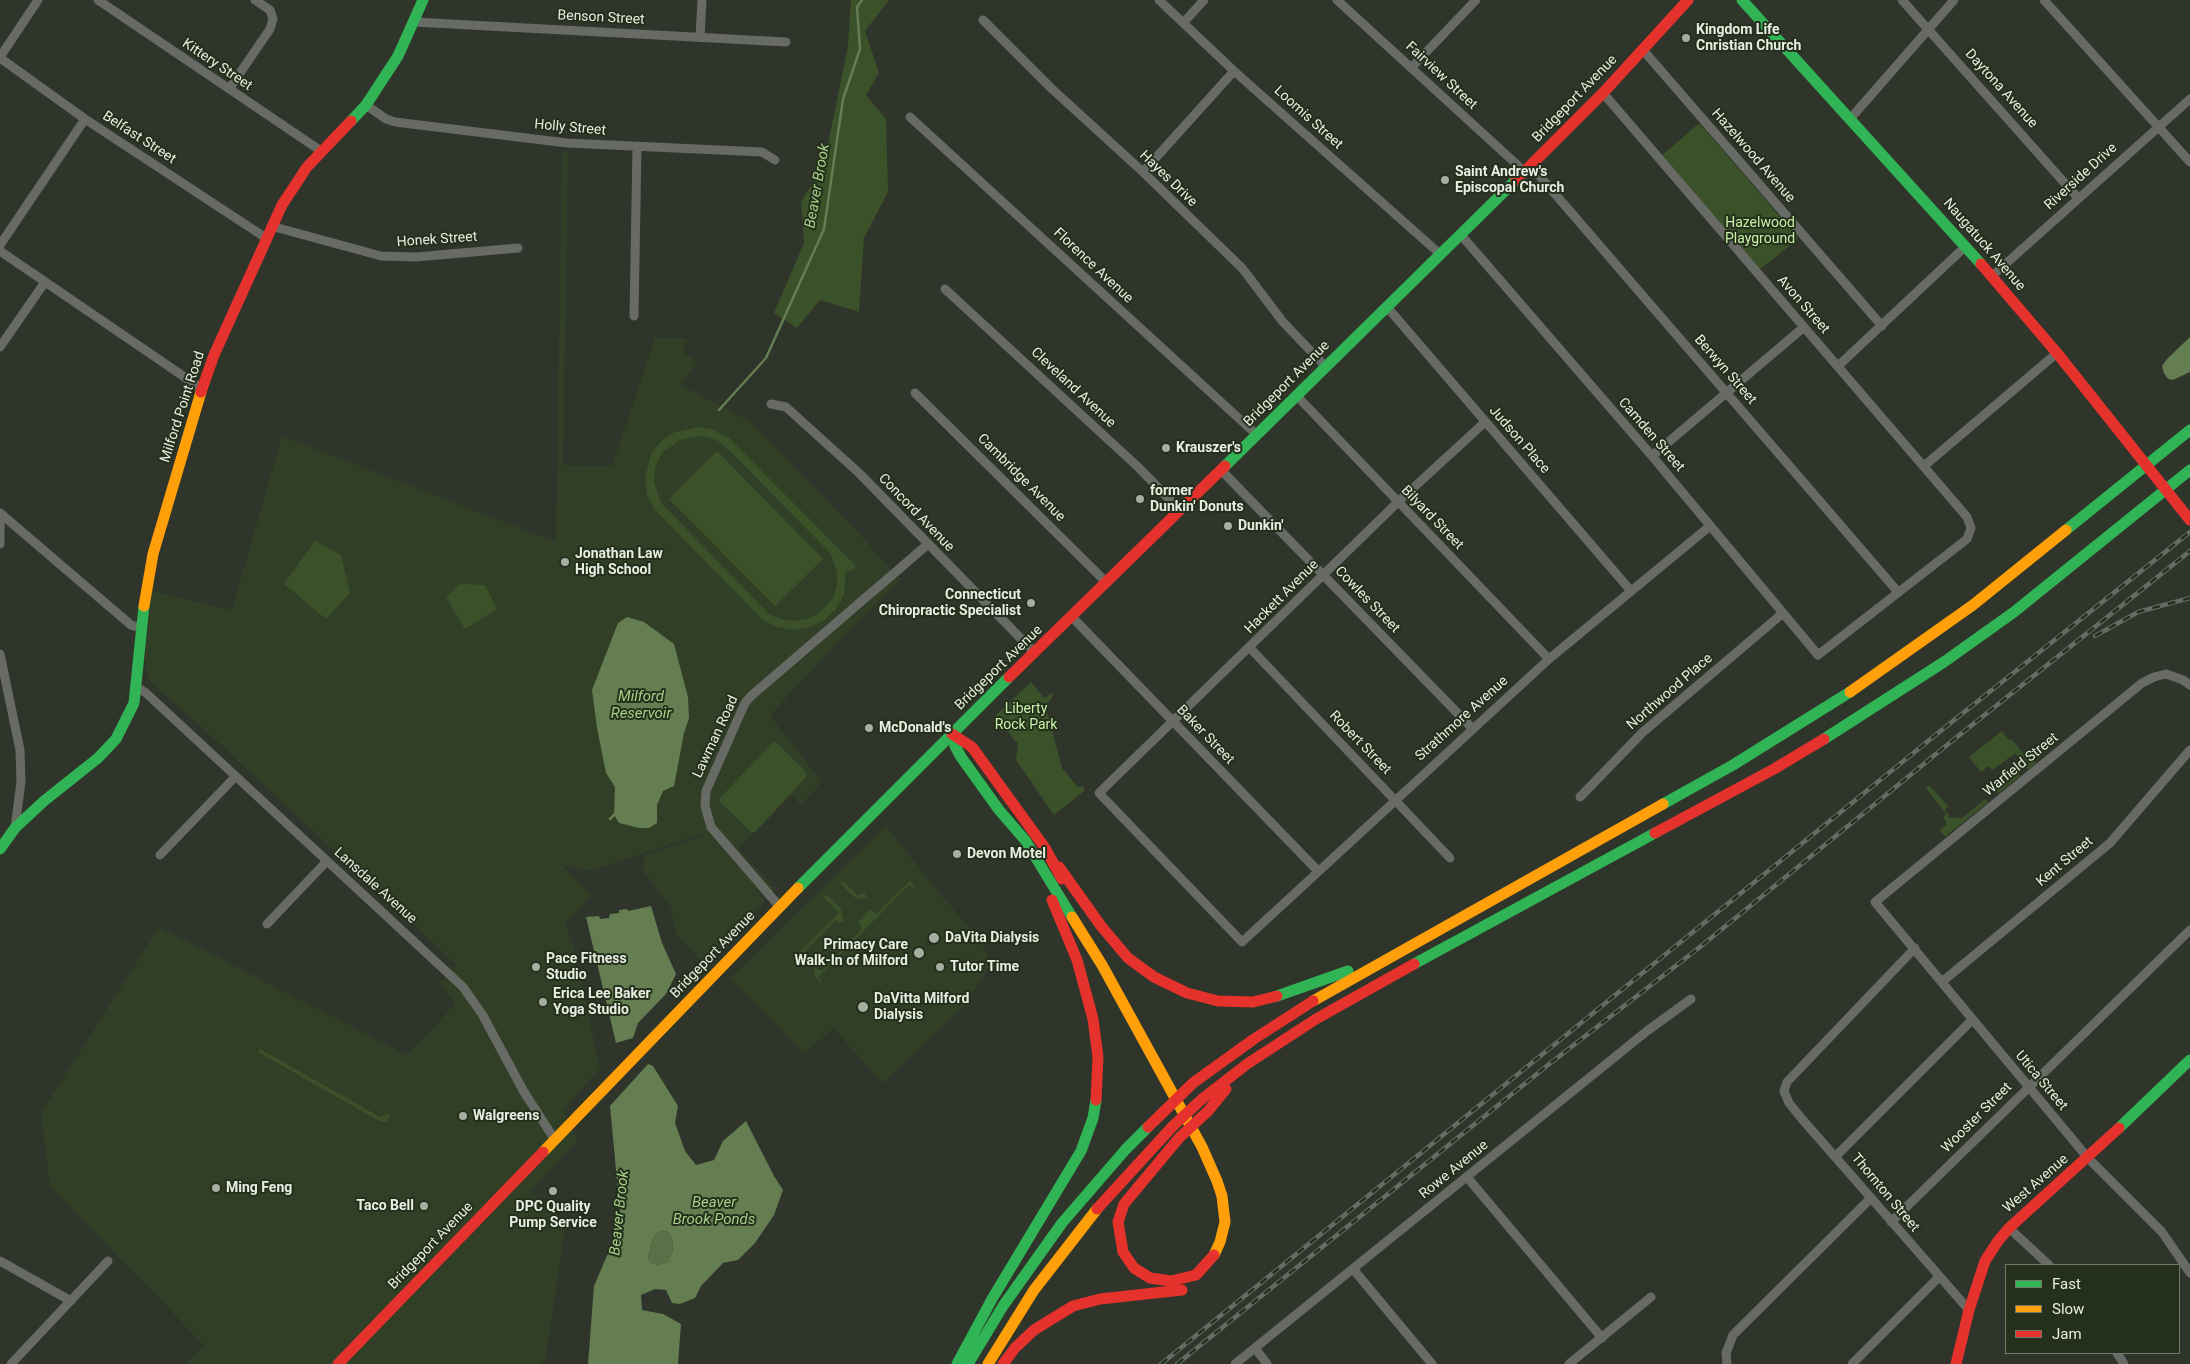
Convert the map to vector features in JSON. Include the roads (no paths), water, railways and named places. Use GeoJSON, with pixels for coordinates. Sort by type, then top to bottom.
{"type":"FeatureCollection","features":[{"type":"Feature","properties":{"kind":"main road","name":"Milford Point Road"},"geometry":{"type":"LineString","coordinates":[[0,849],[15,828],[44,801],[87,769],[116,739],[130,712],[136,686],[140,628],[153,554],[202,389],[217,348],[271,226],[295,184],[321,151],[366,105],[392,68],[423,0]]}},
{"type":"Feature","properties":{"kind":"main road","name":"Bridgeport Avenue"},"geometry":{"type":"LineString","coordinates":[[338,1364],[780,906],[1325,366],[1528,169],[1603,93],[1688,0]]}},
{"type":"Feature","properties":{"kind":"main road","name":"Naugatuck Avenue"},"geometry":{"type":"LineString","coordinates":[[1742,0],[1992,276],[2057,353],[2190,520]]}},
{"type":"Feature","properties":{"kind":"main road"},"geometry":{"type":"LineString","coordinates":[[968,1364],[1003,1306],[1057,1230],[1104,1174],[1164,1110],[1193,1083],[1254,1039],[1319,997],[1726,769],[1818,714],[1956,618],[2190,430]]}},
{"type":"Feature","properties":{"kind":"main road"},"geometry":{"type":"LineString","coordinates":[[988,1364],[1030,1297],[1074,1237],[1130,1171],[1202,1099],[1247,1064],[1324,1014],[1774,769],[1847,726],[1932,670],[2004,619],[2190,470]]}},
{"type":"Feature","properties":{"kind":"main road"},"geometry":{"type":"LineString","coordinates":[[952,734],[972,747],[1101,926],[1128,958],[1154,977],[1187,994],[1218,1001],[1253,1002],[1272,999],[1396,953]]}},
{"type":"Feature","properties":{"kind":"main road"},"geometry":{"type":"LineString","coordinates":[[952,734],[955,746],[961,757],[1044,869],[1102,966],[1202,1147],[1217,1181],[1222,1196],[1225,1222],[1217,1252],[1211,1260],[1196,1275],[1178,1280],[1160,1281],[1140,1273],[1128,1261],[1120,1243],[1118,1222],[1124,1204],[1179,1138],[1208,1111],[1247,1064]]}},
{"type":"Feature","properties":{"kind":"main road"},"geometry":{"type":"LineString","coordinates":[[957,1364],[1001,1284],[1082,1151],[1093,1118],[1098,1088],[1098,1057],[1093,1019],[1077,960],[1058,911],[999,810]]}},
{"type":"Feature","properties":{"kind":"main road"},"geometry":{"type":"LineString","coordinates":[[1003,1364],[1015,1348],[1034,1330],[1073,1306],[1100,1298],[1184,1289],[1193,1286],[1211,1274],[1218,1266],[1226,1254],[1232,1230],[1232,1204],[1225,1175],[1045,848]]}},
{"type":"Feature","properties":{"kind":"main road","name":"West Avenue"},"geometry":{"type":"LineString","coordinates":[[1956,1364],[1969,1310],[1985,1261],[2009,1228],[2088,1158],[2190,1060]]}},
{"type":"Feature","properties":{"kind":"street"},"geometry":{"type":"LineString","coordinates":[[0,57],[38,0]]}},
{"type":"Feature","properties":{"kind":"street","name":"Kittery Street"},"geometry":{"type":"LineString","coordinates":[[98,0],[321,151]]}},
{"type":"Feature","properties":{"kind":"street"},"geometry":{"type":"LineString","coordinates":[[229,89],[270,29],[273,19],[270,10],[255,0]]}},
{"type":"Feature","properties":{"kind":"street"},"geometry":{"type":"LineString","coordinates":[[700,37],[702,0]]}},
{"type":"Feature","properties":{"kind":"street","name":"Loomis Street"},"geometry":{"type":"LineString","coordinates":[[1159,0],[1234,71],[1440,254]]}},
{"type":"Feature","properties":{"kind":"street"},"geometry":{"type":"LineString","coordinates":[[1184,22],[1204,0]]}},
{"type":"Feature","properties":{"kind":"street","name":"Fairview Street"},"geometry":{"type":"LineString","coordinates":[[1337,0],[1528,169]]}},
{"type":"Feature","properties":{"kind":"street"},"geometry":{"type":"LineString","coordinates":[[1412,67],[1476,0]]}},
{"type":"Feature","properties":{"kind":"street","name":"Daytona Avenue"},"geometry":{"type":"LineString","coordinates":[[1902,0],[2078,198]]}},
{"type":"Feature","properties":{"kind":"street"},"geometry":{"type":"LineString","coordinates":[[1850,119],[1954,0]]}},
{"type":"Feature","properties":{"kind":"street"},"geometry":{"type":"LineString","coordinates":[[2044,0],[2190,162]]}},
{"type":"Feature","properties":{"kind":"street","name":"Hayes Drive"},"geometry":{"type":"LineString","coordinates":[[983,20],[1051,88],[1143,172],[1242,268],[1283,322],[1325,366]]}},
{"type":"Feature","properties":{"kind":"street","name":"Benson Street"},"geometry":{"type":"LineString","coordinates":[[414,22],[786,42]]}},
{"type":"Feature","properties":{"kind":"street","name":"Hazelwood Avenue"},"geometry":{"type":"LineString","coordinates":[[1643,50],[1882,326]]}},
{"type":"Feature","properties":{"kind":"street","name":"Belfast Street"},"geometry":{"type":"LineString","coordinates":[[0,57],[85,119],[266,238]]}},
{"type":"Feature","properties":{"kind":"street"},"geometry":{"type":"LineString","coordinates":[[1143,172],[1234,71]]}},
{"type":"Feature","properties":{"kind":"street","name":"Avon Street"},"geometry":{"type":"LineString","coordinates":[[1603,93],[1967,517],[1970,528],[1967,539],[1898,592]]}},
{"type":"Feature","properties":{"kind":"street","name":"Riverside Drive"},"geometry":{"type":"LineString","coordinates":[[1992,276],[2190,99]]}},
{"type":"Feature","properties":{"kind":"street","name":"Holly Street"},"geometry":{"type":"LineString","coordinates":[[366,105],[386,119],[395,122],[567,143],[762,152],[775,160]]}},
{"type":"Feature","properties":{"kind":"street","name":"Florence Avenue"},"geometry":{"type":"LineString","coordinates":[[910,117],[1257,435]]}},
{"type":"Feature","properties":{"kind":"street"},"geometry":{"type":"LineString","coordinates":[[0,244],[85,119]]}},
{"type":"Feature","properties":{"kind":"street"},"geometry":{"type":"LineString","coordinates":[[634,316],[637,147]]}},
{"type":"Feature","properties":{"kind":"street","name":"Berwyn Street"},"geometry":{"type":"LineString","coordinates":[[1528,169],[1726,393],[1898,592]]}},
{"type":"Feature","properties":{"kind":"street","name":"Honek Street"},"geometry":{"type":"LineString","coordinates":[[271,226],[382,256],[416,257],[518,248]]}},
{"type":"Feature","properties":{"kind":"street","name":"Camden Street"},"geometry":{"type":"LineString","coordinates":[[1461,235],[1652,456],[1818,655],[1898,592]]}},
{"type":"Feature","properties":{"kind":"street"},"geometry":{"type":"LineString","coordinates":[[1838,366],[1966,246]]}},
{"type":"Feature","properties":{"kind":"street"},"geometry":{"type":"LineString","coordinates":[[0,251],[202,389]]}},
{"type":"Feature","properties":{"kind":"street"},"geometry":{"type":"LineString","coordinates":[[0,347],[45,282]]}},
{"type":"Feature","properties":{"kind":"street","name":"Cleveland Avenue"},"geometry":{"type":"LineString","coordinates":[[945,289],[1138,467],[1180,510]]}},
{"type":"Feature","properties":{"kind":"street","name":"Judson Place"},"geometry":{"type":"LineString","coordinates":[[1387,307],[1631,591]]}},
{"type":"Feature","properties":{"kind":"street"},"geometry":{"type":"LineString","coordinates":[[1652,456],[1804,327]]}},
{"type":"Feature","properties":{"kind":"street"},"geometry":{"type":"LineString","coordinates":[[1924,466],[2057,353]]}},
{"type":"Feature","properties":{"kind":"street","name":"Cambridge Avenue"},"geometry":{"type":"LineString","coordinates":[[915,393],[1107,583]]}},
{"type":"Feature","properties":{"kind":"street","name":"Bilyard Street"},"geometry":{"type":"LineString","coordinates":[[1296,395],[1549,659]]}},
{"type":"Feature","properties":{"kind":"street","name":"Concord Avenue"},"geometry":{"type":"LineString","coordinates":[[771,404],[786,407],[859,473],[927,545],[1036,653]]}},
{"type":"Feature","properties":{"kind":"street","name":"Hackett Avenue"},"geometry":{"type":"LineString","coordinates":[[1242,942],[1099,794],[1398,502],[1486,422]]}},
{"type":"Feature","properties":{"kind":"street","name":"Cowles Street"},"geometry":{"type":"LineString","coordinates":[[1221,470],[1472,728]]}},
{"type":"Feature","properties":{"kind":"street"},"geometry":{"type":"LineString","coordinates":[[0,513],[132,625],[140,628]]}},
{"type":"Feature","properties":{"kind":"street"},"geometry":{"type":"LineString","coordinates":[[0,513],[0,544]]}},
{"type":"Feature","properties":{"kind":"street","name":"Strathmore Avenue"},"geometry":{"type":"LineString","coordinates":[[1242,942],[1549,659],[1710,526]]}},
{"type":"Feature","properties":{"kind":"street","name":"Lawman Road"},"geometry":{"type":"LineString","coordinates":[[780,906],[711,826],[705,806],[706,791],[745,703],[751,696],[927,545]]}},
{"type":"Feature","properties":{"kind":"street","name":"Northwood Place"},"geometry":{"type":"LineString","coordinates":[[1580,797],[1643,732],[1784,613]]}},
{"type":"Feature","properties":{"kind":"street","name":"Baker Street"},"geometry":{"type":"LineString","coordinates":[[1072,618],[1318,871]]}},
{"type":"Feature","properties":{"kind":"street","name":"Robert Street"},"geometry":{"type":"LineString","coordinates":[[1250,648],[1450,858]]}},
{"type":"Feature","properties":{"kind":"street"},"geometry":{"type":"LineString","coordinates":[[0,654],[20,750],[20,796],[15,828]]}},
{"type":"Feature","properties":{"kind":"street","name":"Warfield Street"},"geometry":{"type":"LineString","coordinates":[[1876,902],[2142,683],[2166,674],[2183,680],[2190,685]]}},
{"type":"Feature","properties":{"kind":"street","name":"Lansdale Avenue"},"geometry":{"type":"LineString","coordinates":[[136,686],[146,693],[470,995],[524,1092],[555,1140]]}},
{"type":"Feature","properties":{"kind":"street","name":"Kent Street"},"geometry":{"type":"LineString","coordinates":[[1942,981],[2110,843],[2190,750]]}},
{"type":"Feature","properties":{"kind":"street"},"geometry":{"type":"LineString","coordinates":[[160,854],[235,777]]}},
{"type":"Feature","properties":{"kind":"street"},"geometry":{"type":"LineString","coordinates":[[267,924],[327,861]]}},
{"type":"Feature","properties":{"kind":"street","name":"Utica Street"},"geometry":{"type":"LineString","coordinates":[[1876,902],[2088,1158],[2162,1232],[2190,1273]]}},
{"type":"Feature","properties":{"kind":"street","name":"Wooster Street"},"geometry":{"type":"LineString","coordinates":[[1891,1222],[2028,1086],[2190,930]]}},
{"type":"Feature","properties":{"kind":"street","name":"Thornton Street"},"geometry":{"type":"LineString","coordinates":[[1916,948],[1787,1082],[1784,1091],[1789,1103],[1802,1119],[1969,1310]]}},
{"type":"Feature","properties":{"kind":"street","name":"Rowe Avenue"},"geometry":{"type":"LineString","coordinates":[[1235,1364],[1647,1031],[1691,999]]}},
{"type":"Feature","properties":{"kind":"street"},"geometry":{"type":"LineString","coordinates":[[1836,1156],[1972,1020]]}},
{"type":"Feature","properties":{"kind":"street"},"geometry":{"type":"LineString","coordinates":[[1467,1177],[1602,1338]]}},
{"type":"Feature","properties":{"kind":"street"},"geometry":{"type":"LineString","coordinates":[[1727,1364],[1726,1353],[1733,1334],[1871,1198]]}},
{"type":"Feature","properties":{"kind":"street"},"geometry":{"type":"LineString","coordinates":[[2009,1228],[2048,1264]]}},
{"type":"Feature","properties":{"kind":"street"},"geometry":{"type":"LineString","coordinates":[[0,1261],[71,1301]]}},
{"type":"Feature","properties":{"kind":"street"},"geometry":{"type":"LineString","coordinates":[[11,1364],[108,1261]]}},
{"type":"Feature","properties":{"kind":"street"},"geometry":{"type":"LineString","coordinates":[[1354,1269],[1432,1364]]}},
{"type":"Feature","properties":{"kind":"street"},"geometry":{"type":"LineString","coordinates":[[1852,1364],[1939,1277]]}},
{"type":"Feature","properties":{"kind":"street"},"geometry":{"type":"LineString","coordinates":[[1569,1364],[1651,1297]]}},
{"type":"Feature","properties":{"kind":"street"},"geometry":{"type":"LineString","coordinates":[[1255,1348],[1268,1364]]}},
{"type":"Feature","properties":{"kind":"water"},"geometry":{"type":"Polygon","coordinates":[[[2190,337],[2190,372],[2173,380],[2168,379],[2162,366],[2190,337]]]}},
{"type":"Feature","properties":{"kind":"water","name":"Milford Reservoir"},"geometry":{"type":"Polygon","coordinates":[[[627,617],[644,622],[674,644],[688,697],[689,718],[684,733],[674,786],[663,791],[657,805],[657,823],[649,828],[639,828],[619,823],[614,815],[615,787],[606,773],[592,690],[618,623],[627,617]]]}},
{"type":"Feature","properties":{"kind":"water"},"geometry":{"type":"Polygon","coordinates":[[[651,906],[662,943],[676,974],[666,994],[638,1023],[633,1038],[616,1043],[586,917],[599,916],[600,919],[609,918],[610,914],[619,913],[619,910],[627,909],[628,911],[651,906]]]}},
{"type":"Feature","properties":{"kind":"water","name":"Beaver Brook Ponds"},"geometry":{"type":"Polygon","coordinates":[[[648,1064],[653,1066],[678,1106],[675,1123],[685,1151],[696,1165],[714,1160],[723,1141],[746,1121],[783,1190],[774,1215],[755,1243],[738,1260],[723,1263],[701,1286],[695,1298],[680,1304],[672,1303],[666,1290],[655,1289],[641,1295],[642,1310],[663,1314],[681,1324],[678,1364],[588,1364],[594,1286],[621,1223],[610,1106],[648,1064]],[[659,1232],[653,1238],[648,1257],[650,1262],[657,1265],[668,1262],[673,1250],[672,1240],[668,1232],[659,1232]]]}},
{"type":"Feature","properties":{"kind":"waterway","name":"Beaver Brook"},"geometry":{"type":"LineString","coordinates":[[719,410],[766,358],[824,229],[843,99],[860,49],[857,7],[862,0]]}},
{"type":"Feature","properties":{"kind":"waterway","name":"Beaver Brook"},"geometry":{"type":"LineString","coordinates":[[610,819],[616,813]]}},
{"type":"Feature","properties":{"kind":"railway"},"geometry":{"type":"LineString","coordinates":[[1161,1364],[1938,733],[2190,532]]}},
{"type":"Feature","properties":{"kind":"railway"},"geometry":{"type":"LineString","coordinates":[[1177,1364],[1548,1065],[1700,947],[1947,745],[2190,551]]}},
{"type":"Feature","properties":{"kind":"railway"},"geometry":{"type":"LineString","coordinates":[[2095,636],[2138,612],[2190,598]]}},
{"type":"Feature","properties":{"kind":"place","name":"Kingdom Life Cnristian Church"},"geometry":{"type":"Point","coordinates":[1686,38]}},
{"type":"Feature","properties":{"kind":"place","name":"Saint Andrew's Episcopal Church"},"geometry":{"type":"Point","coordinates":[1445,180]}},
{"type":"Feature","properties":{"kind":"place","name":"Krauszer's"},"geometry":{"type":"Point","coordinates":[1166,448]}},
{"type":"Feature","properties":{"kind":"place","name":"former Dunkin' Donuts"},"geometry":{"type":"Point","coordinates":[1140,499]}},
{"type":"Feature","properties":{"kind":"place","name":"Dunkin'"},"geometry":{"type":"Point","coordinates":[1228,526]}},
{"type":"Feature","properties":{"kind":"place","name":"Jonathan Law High School"},"geometry":{"type":"Point","coordinates":[565,562]}},
{"type":"Feature","properties":{"kind":"place","name":"Connecticut Chiropractic Specialist"},"geometry":{"type":"Point","coordinates":[1031,603]}},
{"type":"Feature","properties":{"kind":"place","name":"McDonald's"},"geometry":{"type":"Point","coordinates":[869,728]}},
{"type":"Feature","properties":{"kind":"place","name":"Devon Motel"},"geometry":{"type":"Point","coordinates":[957,854]}},
{"type":"Feature","properties":{"kind":"place","name":"DaVita Dialysis"},"geometry":{"type":"Point","coordinates":[934,938]}},
{"type":"Feature","properties":{"kind":"place","name":"Primacy Care Walk-In of Milford"},"geometry":{"type":"Point","coordinates":[919,953]}},
{"type":"Feature","properties":{"kind":"place","name":"Pace Fitness Studio"},"geometry":{"type":"Point","coordinates":[536,967]}},
{"type":"Feature","properties":{"kind":"place","name":"Tutor Time"},"geometry":{"type":"Point","coordinates":[940,967]}},
{"type":"Feature","properties":{"kind":"place","name":"Erica Lee Baker Yoga Studio"},"geometry":{"type":"Point","coordinates":[543,1002]}},
{"type":"Feature","properties":{"kind":"place","name":"DaVitta Milford Dialysis"},"geometry":{"type":"Point","coordinates":[863,1007]}},
{"type":"Feature","properties":{"kind":"place","name":"Walgreens"},"geometry":{"type":"Point","coordinates":[463,1116]}},
{"type":"Feature","properties":{"kind":"place","name":"Ming Feng"},"geometry":{"type":"Point","coordinates":[216,1188]}},
{"type":"Feature","properties":{"kind":"place","name":"DPC Quality Pump Service"},"geometry":{"type":"Point","coordinates":[553,1191]}},
{"type":"Feature","properties":{"kind":"place","name":"Taco Bell"},"geometry":{"type":"Point","coordinates":[424,1206]}},
{"type":"Feature","properties":{"kind":"park label","name":"Hazelwood Playground"},"geometry":{"type":"Point","coordinates":[1760,232]}},
{"type":"Feature","properties":{"kind":"park label","name":"Liberty Rock Park"},"geometry":{"type":"Point","coordinates":[1026,718]}}]}
